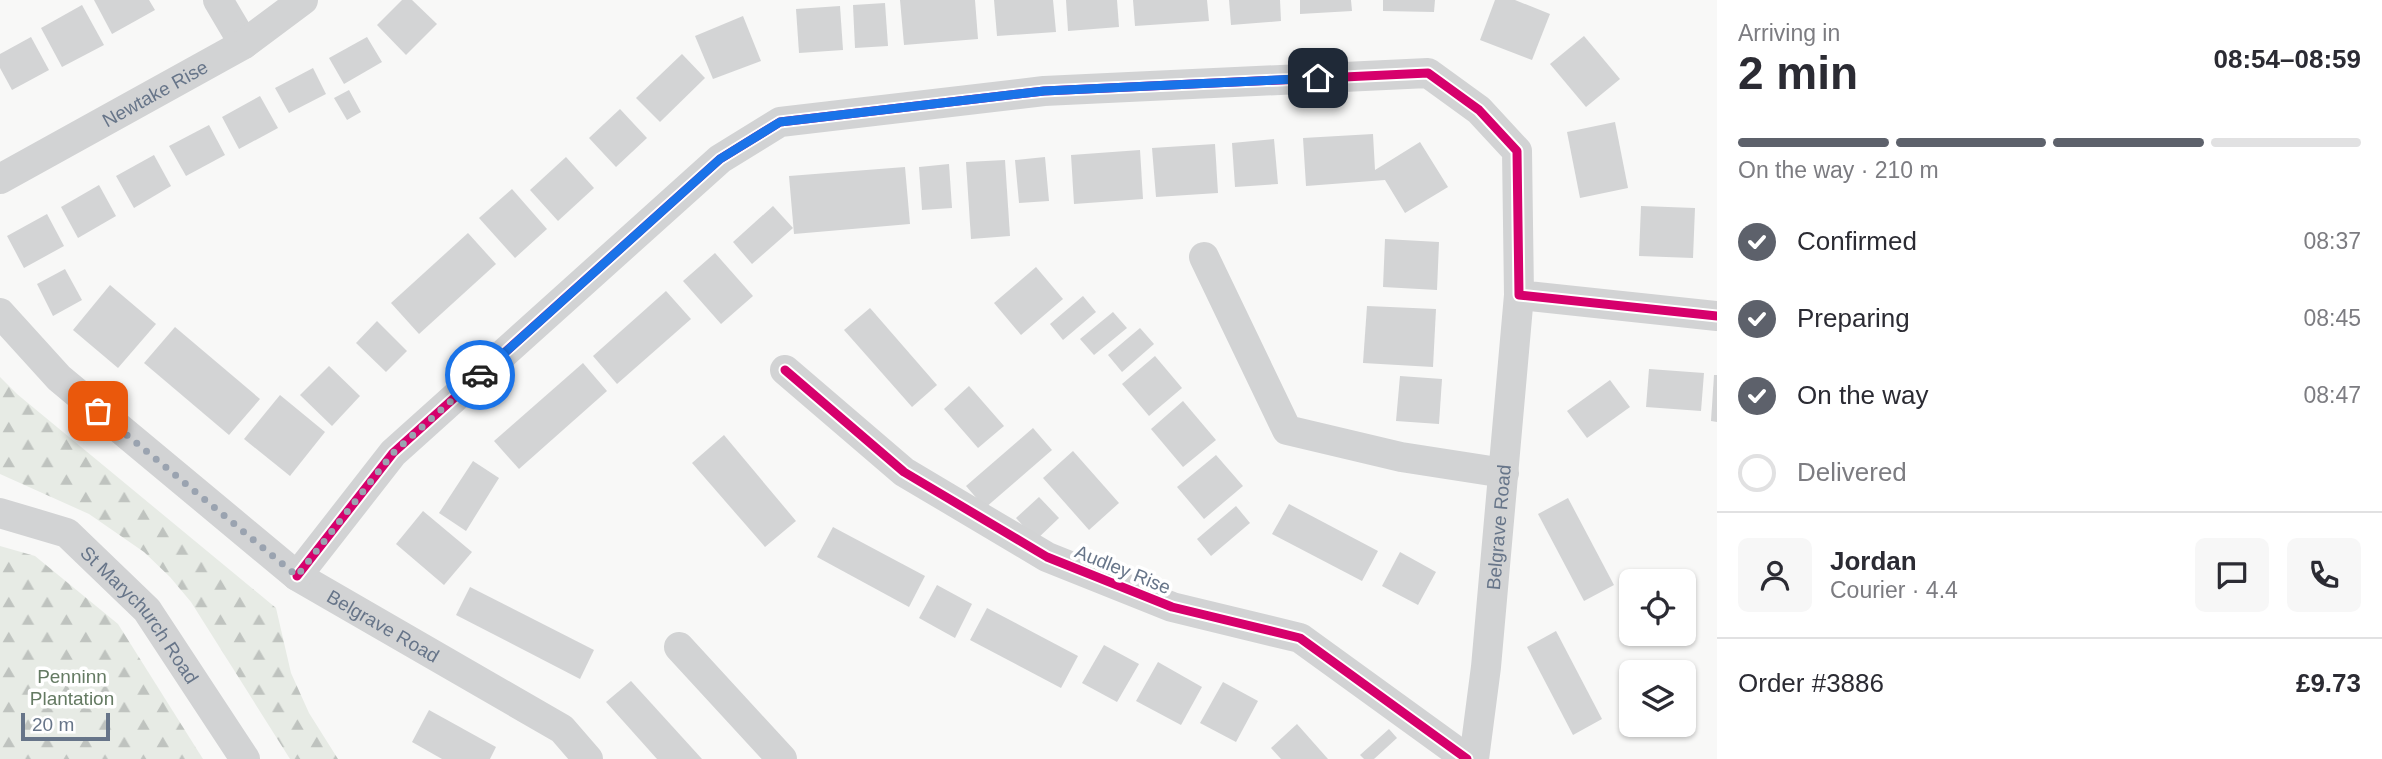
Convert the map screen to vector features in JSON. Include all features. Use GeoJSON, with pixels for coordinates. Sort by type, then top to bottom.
{"type":"FeatureCollection","features":[{"type":"Feature","properties":{"kind":"street"},"geometry":{"type":"LineString","coordinates":[[218,0],[244,44]]}},
{"type":"Feature","properties":{"kind":"street","name":"Newtake Rise"},"geometry":{"type":"LineString","coordinates":[[0,179],[244,44],[303,0]]}},
{"type":"Feature","properties":{"kind":"street","name":"Belgrave Road"},"geometry":{"type":"LineString","coordinates":[[297,576],[393,453],[720,159],[780,122],[1044,91],[1428,73],[1479,110],[1517,151],[1519,295],[1486,667],[1474,759]]}},
{"type":"Feature","properties":{"kind":"street"},"geometry":{"type":"LineString","coordinates":[[1204,257],[1287,430],[1401,457],[1504,473]]}},
{"type":"Feature","properties":{"kind":"street"},"geometry":{"type":"LineString","coordinates":[[1519,295],[1717,316]]}},
{"type":"Feature","properties":{"kind":"street","name":"Belgrave Road"},"geometry":{"type":"LineString","coordinates":[[0,313],[59,378],[297,576],[562,729],[588,759]]}},
{"type":"Feature","properties":{"kind":"street","name":"Audley Rise"},"geometry":{"type":"LineString","coordinates":[[785,370],[904,472],[1047,557],[1172,607],[1300,638],[1467,759]]}},
{"type":"Feature","properties":{"kind":"street","name":"St Marychurch Road"},"geometry":{"type":"LineString","coordinates":[[0,513],[67,533],[147,610],[245,759]]}},
{"type":"Feature","properties":{"kind":"street"},"geometry":{"type":"LineString","coordinates":[[679,647],[773,756]]}},
{"type":"Feature","properties":{"kind":"green space"},"geometry":{"type":"Polygon","coordinates":[[[0,377],[17,394],[276,608],[291,673],[309,713],[338,759],[290,759],[191,602],[144,552],[89,514],[0,474],[0,377]]]}},
{"type":"Feature","properties":{"kind":"green space","name":"Penninn Plantation"},"geometry":{"type":"Polygon","coordinates":[[[0,546],[35,556],[118,624],[203,759],[0,759],[0,546]]]}},
{"type":"Feature","properties":{"kind":"building"},"geometry":{"type":"Polygon","coordinates":[[[94,0],[149,0],[155,10],[112,34],[94,0]]]}},
{"type":"Feature","properties":{"kind":"building"},"geometry":{"type":"Polygon","coordinates":[[[402,0],[412,0],[437,24],[406,55],[377,25],[402,0]]]}},
{"type":"Feature","properties":{"kind":"building"},"geometry":{"type":"Polygon","coordinates":[[[900,0],[975,0],[978,39],[904,45],[900,0]]]}},
{"type":"Feature","properties":{"kind":"building"},"geometry":{"type":"Polygon","coordinates":[[[994,0],[1053,0],[1056,32],[997,36],[994,0]]]}},
{"type":"Feature","properties":{"kind":"building"},"geometry":{"type":"Polygon","coordinates":[[[1066,0],[1117,0],[1119,27],[1068,31],[1066,0]]]}},
{"type":"Feature","properties":{"kind":"building"},"geometry":{"type":"Polygon","coordinates":[[[1133,0],[1207,0],[1209,21],[1135,26],[1133,0]]]}},
{"type":"Feature","properties":{"kind":"building"},"geometry":{"type":"Polygon","coordinates":[[[1229,0],[1280,0],[1281,21],[1231,25],[1229,0]]]}},
{"type":"Feature","properties":{"kind":"building"},"geometry":{"type":"Polygon","coordinates":[[[1300,0],[1351,0],[1352,11],[1300,14],[1300,0]]]}},
{"type":"Feature","properties":{"kind":"building"},"geometry":{"type":"Polygon","coordinates":[[[1383,0],[1435,0],[1434,12],[1383,11],[1383,0]]]}},
{"type":"Feature","properties":{"kind":"building"},"geometry":{"type":"Polygon","coordinates":[[[1495,0],[1515,0],[1550,14],[1532,60],[1480,40],[1495,0]]]}},
{"type":"Feature","properties":{"kind":"building"},"geometry":{"type":"Polygon","coordinates":[[[885,3],[888,46],[855,48],[853,5],[885,3]]]}},
{"type":"Feature","properties":{"kind":"building"},"geometry":{"type":"Polygon","coordinates":[[[82,5],[104,45],[62,67],[41,28],[82,5]]]}},
{"type":"Feature","properties":{"kind":"building"},"geometry":{"type":"Polygon","coordinates":[[[840,6],[843,50],[799,53],[796,9],[840,6]]]}},
{"type":"Feature","properties":{"kind":"building"},"geometry":{"type":"Polygon","coordinates":[[[743,16],[761,61],[713,79],[695,36],[743,16]]]}},
{"type":"Feature","properties":{"kind":"building"},"geometry":{"type":"Polygon","coordinates":[[[1584,36],[1620,79],[1586,107],[1550,64],[1584,36]]]}},
{"type":"Feature","properties":{"kind":"building"},"geometry":{"type":"Polygon","coordinates":[[[31,37],[49,70],[12,90],[0,68],[0,54],[31,37]]]}},
{"type":"Feature","properties":{"kind":"building"},"geometry":{"type":"Polygon","coordinates":[[[367,37],[382,62],[344,84],[329,58],[367,37]]]}},
{"type":"Feature","properties":{"kind":"building"},"geometry":{"type":"Polygon","coordinates":[[[682,54],[705,78],[660,122],[636,98],[682,54]]]}},
{"type":"Feature","properties":{"kind":"building"},"geometry":{"type":"Polygon","coordinates":[[[313,68],[326,94],[289,113],[275,88],[313,68]]]}},
{"type":"Feature","properties":{"kind":"building"},"geometry":{"type":"Polygon","coordinates":[[[349,90],[361,112],[347,120],[334,98],[349,90]]]}},
{"type":"Feature","properties":{"kind":"building"},"geometry":{"type":"Polygon","coordinates":[[[260,96],[278,128],[239,149],[222,117],[260,96]]]}},
{"type":"Feature","properties":{"kind":"building"},"geometry":{"type":"Polygon","coordinates":[[[620,109],[647,138],[616,167],[589,138],[620,109]]]}},
{"type":"Feature","properties":{"kind":"building"},"geometry":{"type":"Polygon","coordinates":[[[1615,122],[1628,188],[1580,198],[1567,132],[1615,122]]]}},
{"type":"Feature","properties":{"kind":"building"},"geometry":{"type":"Polygon","coordinates":[[[209,125],[225,155],[186,176],[169,146],[209,125]]]}},
{"type":"Feature","properties":{"kind":"building"},"geometry":{"type":"Polygon","coordinates":[[[1373,134],[1375,170],[1420,142],[1448,187],[1405,213],[1385,180],[1306,186],[1303,138],[1373,134]]]}},
{"type":"Feature","properties":{"kind":"building"},"geometry":{"type":"Polygon","coordinates":[[[1274,139],[1278,184],[1235,187],[1232,143],[1274,139]]]}},
{"type":"Feature","properties":{"kind":"building"},"geometry":{"type":"Polygon","coordinates":[[[1215,144],[1218,193],[1156,197],[1152,148],[1215,144]]]}},
{"type":"Feature","properties":{"kind":"building"},"geometry":{"type":"Polygon","coordinates":[[[1140,150],[1143,199],[1074,204],[1071,155],[1140,150]]]}},
{"type":"Feature","properties":{"kind":"building"},"geometry":{"type":"Polygon","coordinates":[[[154,155],[171,186],[134,208],[116,176],[154,155]]]}},
{"type":"Feature","properties":{"kind":"building"},"geometry":{"type":"Polygon","coordinates":[[[566,157],[594,188],[558,221],[530,190],[566,157]]]}},
{"type":"Feature","properties":{"kind":"building"},"geometry":{"type":"Polygon","coordinates":[[[1045,157],[1049,201],[1019,203],[1015,160],[1045,157]]]}},
{"type":"Feature","properties":{"kind":"building"},"geometry":{"type":"Polygon","coordinates":[[[1005,160],[1010,236],[971,239],[966,162],[1005,160]]]}},
{"type":"Feature","properties":{"kind":"building"},"geometry":{"type":"Polygon","coordinates":[[[949,164],[952,208],[922,210],[919,167],[949,164]]]}},
{"type":"Feature","properties":{"kind":"building"},"geometry":{"type":"Polygon","coordinates":[[[905,167],[910,224],[794,234],[789,176],[905,167]]]}},
{"type":"Feature","properties":{"kind":"building"},"geometry":{"type":"Polygon","coordinates":[[[99,185],[116,216],[78,238],[61,207],[99,185]]]}},
{"type":"Feature","properties":{"kind":"building"},"geometry":{"type":"Polygon","coordinates":[[[512,189],[547,229],[515,258],[479,218],[512,189]]]}},
{"type":"Feature","properties":{"kind":"building"},"geometry":{"type":"Polygon","coordinates":[[[773,206],[793,228],[752,264],[733,242],[773,206]]]}},
{"type":"Feature","properties":{"kind":"building"},"geometry":{"type":"Polygon","coordinates":[[[1641,206],[1695,208],[1693,258],[1639,256],[1641,206]]]}},
{"type":"Feature","properties":{"kind":"building"},"geometry":{"type":"Polygon","coordinates":[[[47,214],[64,246],[24,268],[7,236],[47,214]]]}},
{"type":"Feature","properties":{"kind":"building"},"geometry":{"type":"Polygon","coordinates":[[[468,233],[496,264],[419,334],[391,303],[468,233]]]}},
{"type":"Feature","properties":{"kind":"building"},"geometry":{"type":"Polygon","coordinates":[[[1385,239],[1439,242],[1437,290],[1383,287],[1385,239]]]}},
{"type":"Feature","properties":{"kind":"building"},"geometry":{"type":"Polygon","coordinates":[[[715,253],[753,296],[721,324],[683,281],[715,253]]]}},
{"type":"Feature","properties":{"kind":"building"},"geometry":{"type":"Polygon","coordinates":[[[1036,267],[1063,299],[1021,335],[994,303],[1036,267]]]}},
{"type":"Feature","properties":{"kind":"building"},"geometry":{"type":"Polygon","coordinates":[[[65,269],[82,300],[53,316],[37,284],[65,269]]]}},
{"type":"Feature","properties":{"kind":"building"},"geometry":{"type":"Polygon","coordinates":[[[110,285],[156,324],[118,368],[73,330],[110,285]]]}},
{"type":"Feature","properties":{"kind":"building"},"geometry":{"type":"Polygon","coordinates":[[[666,291],[691,319],[617,384],[593,356],[666,291]]]}},
{"type":"Feature","properties":{"kind":"building"},"geometry":{"type":"Polygon","coordinates":[[[1083,296],[1096,312],[1063,340],[1050,324],[1083,296]]]}},
{"type":"Feature","properties":{"kind":"building"},"geometry":{"type":"Polygon","coordinates":[[[1367,306],[1436,309],[1433,367],[1363,363],[1367,306]]]}},
{"type":"Feature","properties":{"kind":"building"},"geometry":{"type":"Polygon","coordinates":[[[870,308],[937,385],[912,407],[844,330],[870,308]]]}},
{"type":"Feature","properties":{"kind":"building"},"geometry":{"type":"Polygon","coordinates":[[[1113,312],[1127,328],[1094,355],[1080,339],[1113,312]]]}},
{"type":"Feature","properties":{"kind":"building"},"geometry":{"type":"Polygon","coordinates":[[[377,321],[407,351],[386,372],[356,343],[377,321]]]}},
{"type":"Feature","properties":{"kind":"building"},"geometry":{"type":"Polygon","coordinates":[[[175,327],[260,399],[229,435],[144,363],[175,327]]]}},
{"type":"Feature","properties":{"kind":"building"},"geometry":{"type":"Polygon","coordinates":[[[1140,328],[1154,344],[1122,372],[1108,355],[1140,328]]]}},
{"type":"Feature","properties":{"kind":"building"},"geometry":{"type":"Polygon","coordinates":[[[1155,356],[1182,388],[1149,416],[1122,384],[1155,356]]]}},
{"type":"Feature","properties":{"kind":"building"},"geometry":{"type":"Polygon","coordinates":[[[583,363],[607,391],[519,469],[494,441],[583,363]]]}},
{"type":"Feature","properties":{"kind":"building"},"geometry":{"type":"Polygon","coordinates":[[[329,366],[360,396],[332,426],[300,395],[329,366]]]}},
{"type":"Feature","properties":{"kind":"building"},"geometry":{"type":"Polygon","coordinates":[[[1649,369],[1704,373],[1701,411],[1646,407],[1649,369]]]}},
{"type":"Feature","properties":{"kind":"building"},"geometry":{"type":"Polygon","coordinates":[[[1714,375],[1717,375],[1717,422],[1711,421],[1714,375]]]}},
{"type":"Feature","properties":{"kind":"building"},"geometry":{"type":"Polygon","coordinates":[[[1400,376],[1442,379],[1439,424],[1396,421],[1400,376]]]}},
{"type":"Feature","properties":{"kind":"building"},"geometry":{"type":"Polygon","coordinates":[[[1610,380],[1630,407],[1587,438],[1567,411],[1610,380]]]}},
{"type":"Feature","properties":{"kind":"building"},"geometry":{"type":"Polygon","coordinates":[[[969,386],[1004,426],[978,448],[944,409],[969,386]]]}},
{"type":"Feature","properties":{"kind":"building"},"geometry":{"type":"Polygon","coordinates":[[[280,395],[325,432],[290,476],[244,439],[280,395]]]}},
{"type":"Feature","properties":{"kind":"building"},"geometry":{"type":"Polygon","coordinates":[[[1183,401],[1216,440],[1183,467],[1151,429],[1183,401]]]}},
{"type":"Feature","properties":{"kind":"building"},"geometry":{"type":"Polygon","coordinates":[[[1033,428],[1052,450],[985,508],[966,486],[1033,428]]]}},
{"type":"Feature","properties":{"kind":"building"},"geometry":{"type":"Polygon","coordinates":[[[724,435],[796,521],[765,547],[692,463],[724,435]]]}},
{"type":"Feature","properties":{"kind":"building"},"geometry":{"type":"Polygon","coordinates":[[[1073,451],[1119,503],[1089,530],[1043,478],[1073,451]]]}},
{"type":"Feature","properties":{"kind":"building"},"geometry":{"type":"Polygon","coordinates":[[[1216,455],[1243,486],[1204,519],[1177,487],[1216,455]]]}},
{"type":"Feature","properties":{"kind":"building"},"geometry":{"type":"Polygon","coordinates":[[[473,461],[499,478],[466,531],[439,513],[473,461]]]}},
{"type":"Feature","properties":{"kind":"building"},"geometry":{"type":"Polygon","coordinates":[[[1039,497],[1059,518],[1036,540],[1016,518],[1039,497]]]}},
{"type":"Feature","properties":{"kind":"building"},"geometry":{"type":"Polygon","coordinates":[[[1568,498],[1614,585],[1584,601],[1538,514],[1568,498]]]}},
{"type":"Feature","properties":{"kind":"building"},"geometry":{"type":"Polygon","coordinates":[[[1289,504],[1378,551],[1362,581],[1272,534],[1289,504]]]}},
{"type":"Feature","properties":{"kind":"building"},"geometry":{"type":"Polygon","coordinates":[[[1236,506],[1250,523],[1211,556],[1197,539],[1236,506]]]}},
{"type":"Feature","properties":{"kind":"building"},"geometry":{"type":"Polygon","coordinates":[[[423,511],[472,552],[444,585],[396,544],[423,511]]]}},
{"type":"Feature","properties":{"kind":"building"},"geometry":{"type":"Polygon","coordinates":[[[833,527],[925,576],[909,607],[817,557],[833,527]]]}},
{"type":"Feature","properties":{"kind":"building"},"geometry":{"type":"Polygon","coordinates":[[[1400,552],[1436,572],[1418,605],[1382,586],[1400,552]]]}},
{"type":"Feature","properties":{"kind":"building"},"geometry":{"type":"Polygon","coordinates":[[[937,585],[972,604],[955,638],[919,618],[937,585]]]}},
{"type":"Feature","properties":{"kind":"building"},"geometry":{"type":"Polygon","coordinates":[[[470,587],[594,650],[580,679],[456,615],[470,587]]]}},
{"type":"Feature","properties":{"kind":"building"},"geometry":{"type":"Polygon","coordinates":[[[987,608],[1078,656],[1061,688],[970,640],[987,608]]]}},
{"type":"Feature","properties":{"kind":"building"},"geometry":{"type":"Polygon","coordinates":[[[1556,631],[1602,719],[1573,735],[1527,647],[1556,631]]]}},
{"type":"Feature","properties":{"kind":"building"},"geometry":{"type":"Polygon","coordinates":[[[1104,645],[1139,664],[1117,702],[1082,683],[1104,645]]]}},
{"type":"Feature","properties":{"kind":"building"},"geometry":{"type":"Polygon","coordinates":[[[1158,662],[1202,687],[1181,725],[1136,701],[1158,662]]]}},
{"type":"Feature","properties":{"kind":"building"},"geometry":{"type":"Polygon","coordinates":[[[631,681],[702,759],[657,759],[606,702],[631,681]]]}},
{"type":"Feature","properties":{"kind":"building"},"geometry":{"type":"Polygon","coordinates":[[[1223,682],[1258,701],[1236,742],[1200,723],[1223,682]]]}},
{"type":"Feature","properties":{"kind":"building"},"geometry":{"type":"Polygon","coordinates":[[[429,710],[496,747],[490,759],[442,759],[412,742],[429,710]]]}},
{"type":"Feature","properties":{"kind":"building"},"geometry":{"type":"Polygon","coordinates":[[[1297,724],[1328,759],[1281,759],[1271,748],[1297,724]]]}},
{"type":"Feature","properties":{"kind":"building"},"geometry":{"type":"Polygon","coordinates":[[[1389,729],[1397,738],[1374,759],[1364,759],[1360,755],[1389,729]]]}},
{"type":"Feature","properties":{"kind":"cycle path"},"geometry":{"type":"LineString","coordinates":[[297,576],[393,453],[720,159],[780,122],[1044,91],[1428,73],[1479,110],[1517,151],[1519,295],[1717,316]]}},
{"type":"Feature","properties":{"kind":"cycle path"},"geometry":{"type":"LineString","coordinates":[[785,370],[904,472],[1047,557],[1172,607],[1300,638],[1467,759]]}},
{"type":"Feature","properties":{"kind":"way so far"},"geometry":{"type":"LineString","coordinates":[[98,411],[297,576],[393,453],[480,375]]}},
{"type":"Feature","properties":{"kind":"route"},"geometry":{"type":"LineString","coordinates":[[480,375],[720,159],[780,122],[1044,91],[1318,78]]}}]}
